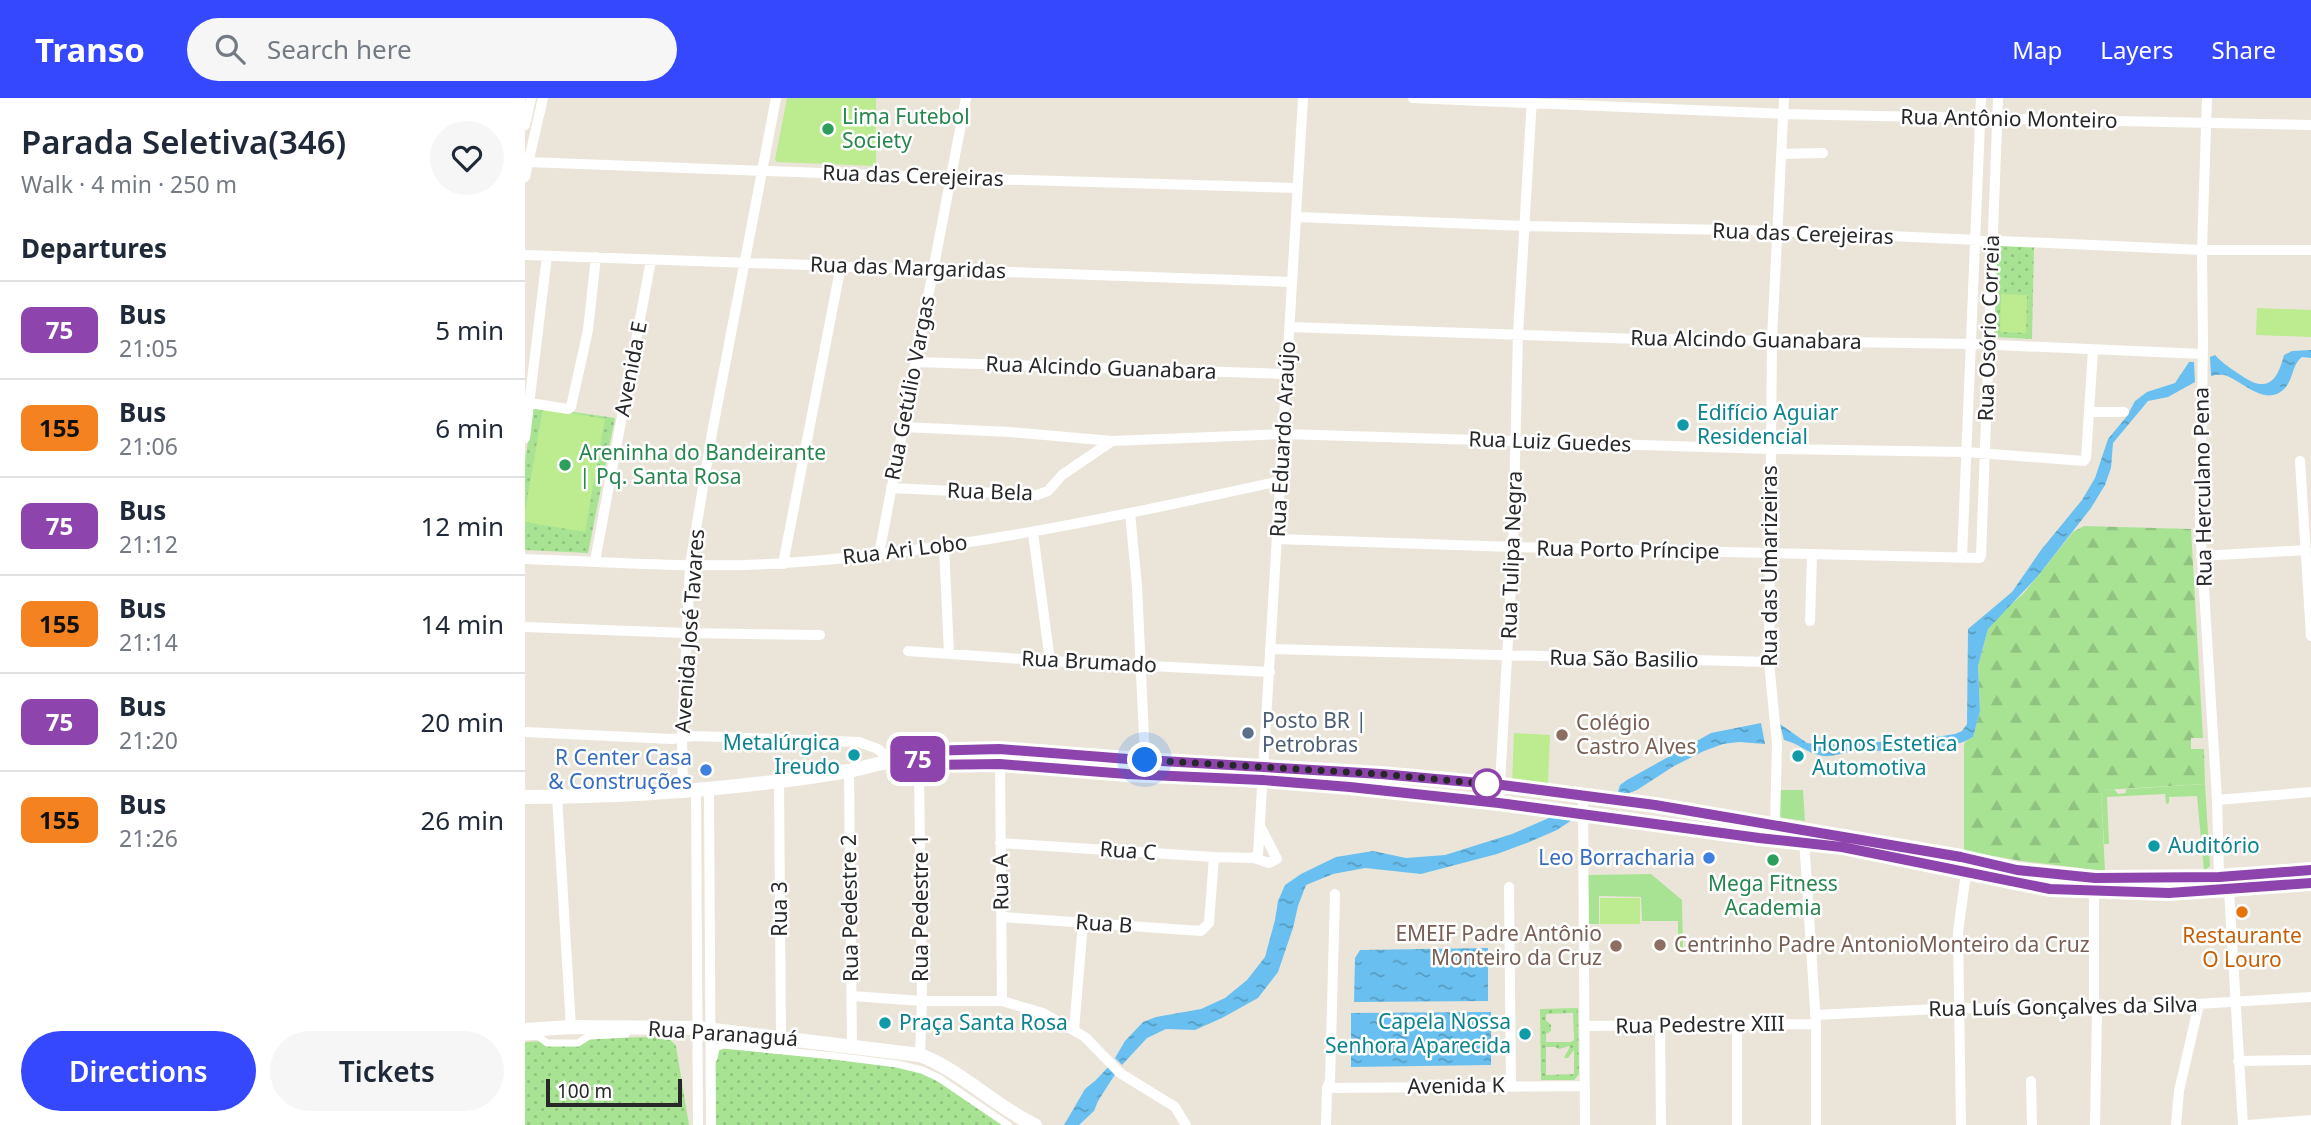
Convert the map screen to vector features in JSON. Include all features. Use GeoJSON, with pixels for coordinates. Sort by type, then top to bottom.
{"type":"FeatureCollection","features":[{"type":"Feature","properties":{"kind":"main road"},"geometry":{"type":"LineString","coordinates":[[999,756],[1127,774],[1381,774],[1583,795],[1775,824],[1842,847],[2050,889],[2158,894],[2311,883]]}},
{"type":"Feature","properties":{"kind":"main road"},"geometry":{"type":"LineString","coordinates":[[525,797],[696,792],[917,760],[926,765],[999,756],[1128,759],[1584,815],[1804,836],[1961,857],[2017,870],[2095,878],[2219,877],[2311,870]]}},
{"type":"Feature","properties":{"kind":"main road"},"geometry":{"type":"LineString","coordinates":[[1127,774],[1128,759]]}},
{"type":"Feature","properties":{"kind":"main road","name":"Rua Paranaguá"},"geometry":{"type":"LineString","coordinates":[[525,1030],[571,1027],[702,1030],[919,1055],[948,1069],[1001,1106],[1035,1125]]}},
{"type":"Feature","properties":{"kind":"street"},"geometry":{"type":"LineString","coordinates":[[525,125],[531,98]]}},
{"type":"Feature","properties":{"kind":"street"},"geometry":{"type":"LineString","coordinates":[[525,177],[543,98]]}},
{"type":"Feature","properties":{"kind":"street","name":"Avenida José Tavares"},"geometry":{"type":"LineString","coordinates":[[698,1125],[702,1030],[696,792],[682,738],[690,565],[712,433],[776,98]]}},
{"type":"Feature","properties":{"kind":"street","name":"Rua Getúlio Vargas"},"geometry":{"type":"LineString","coordinates":[[879,554],[966,98]]}},
{"type":"Feature","properties":{"kind":"street","name":"Rua Eduardo Araújo"},"geometry":{"type":"LineString","coordinates":[[1255,858],[1260,826],[1270,672],[1303,98]]}},
{"type":"Feature","properties":{"kind":"street","name":"Rua Antônio Monteiro"},"geometry":{"type":"LineString","coordinates":[[1413,98],[1532,101],[1783,114],[2311,125]]}},
{"type":"Feature","properties":{"kind":"street","name":"Rua das Umarizeiras"},"geometry":{"type":"LineString","coordinates":[[1775,824],[1777,744],[1769,662],[1772,340],[1784,98]]}},
{"type":"Feature","properties":{"kind":"street","name":"Rua Osório Correia"},"geometry":{"type":"LineString","coordinates":[[1962,558],[1981,98]]}},
{"type":"Feature","properties":{"kind":"street","name":"Rua Osório Correia"},"geometry":{"type":"LineString","coordinates":[[1980,558],[1998,98]]}},
{"type":"Feature","properties":{"kind":"street","name":"Rua Herculano Pena"},"geometry":{"type":"LineString","coordinates":[[2207,98],[2202,250],[2200,525],[2217,800],[2219,877]]}},
{"type":"Feature","properties":{"kind":"street","name":"Rua Tulipa Negra"},"geometry":{"type":"LineString","coordinates":[[1499,803],[1513,547],[1518,334],[1532,101]]}},
{"type":"Feature","properties":{"kind":"street"},"geometry":{"type":"LineString","coordinates":[[1781,154],[1823,153]]}},
{"type":"Feature","properties":{"kind":"street","name":"Rua das Cerejeiras"},"geometry":{"type":"LineString","coordinates":[[528,162],[1297,188]]}},
{"type":"Feature","properties":{"kind":"street","name":"Rua das Cerejeiras"},"geometry":{"type":"LineString","coordinates":[[1296,217],[1525,226],[1779,231],[2202,250],[2311,250]]}},
{"type":"Feature","properties":{"kind":"street","name":"Rua das Margaridas"},"geometry":{"type":"LineString","coordinates":[[525,255],[1291,282]]}},
{"type":"Feature","properties":{"kind":"street"},"geometry":{"type":"LineString","coordinates":[[525,438],[547,256]]}},
{"type":"Feature","properties":{"kind":"street"},"geometry":{"type":"LineString","coordinates":[[530,403],[568,409],[571,407],[588,330],[596,257]]}},
{"type":"Feature","properties":{"kind":"street","name":"Avenida E"},"geometry":{"type":"LineString","coordinates":[[595,561],[652,260]]}},
{"type":"Feature","properties":{"kind":"street"},"geometry":{"type":"LineString","coordinates":[[783,564],[841,265]]}},
{"type":"Feature","properties":{"kind":"street","name":"Rua Alcindo Guanabara"},"geometry":{"type":"LineString","coordinates":[[1290,327],[1639,339],[1972,344],[2203,357]]}},
{"type":"Feature","properties":{"kind":"street","name":"Rua Luiz Guedes"},"geometry":{"type":"LineString","coordinates":[[904,427],[1010,432],[1112,441],[1284,434],[1771,449],[1966,452],[2084,461],[2093,350]]}},
{"type":"Feature","properties":{"kind":"street","name":"Rua Alcindo Guanabara"},"geometry":{"type":"LineString","coordinates":[[916,362],[1287,374]]}},
{"type":"Feature","properties":{"kind":"street"},"geometry":{"type":"LineString","coordinates":[[2090,412],[2124,412]]}},
{"type":"Feature","properties":{"kind":"street","name":"Rua Bela"},"geometry":{"type":"LineString","coordinates":[[891,488],[1037,495],[1048,491],[1062,475],[1112,441]]}},
{"type":"Feature","properties":{"kind":"street"},"geometry":{"type":"LineString","coordinates":[[2300,461],[2311,636]]}},
{"type":"Feature","properties":{"kind":"street","name":"Rua Ari Lobo"},"geometry":{"type":"LineString","coordinates":[[525,559],[690,565],[783,564],[944,547],[1033,533],[1280,481]]}},
{"type":"Feature","properties":{"kind":"street"},"geometry":{"type":"LineString","coordinates":[[1130,513],[1137,586],[1145,760]]}},
{"type":"Feature","properties":{"kind":"street"},"geometry":{"type":"LineString","coordinates":[[1033,533],[1050,661]]}},
{"type":"Feature","properties":{"kind":"street","name":"Rua Porto Príncipe"},"geometry":{"type":"LineString","coordinates":[[1277,539],[1980,558]]}},
{"type":"Feature","properties":{"kind":"street"},"geometry":{"type":"LineString","coordinates":[[944,547],[949,654]]}},
{"type":"Feature","properties":{"kind":"street"},"geometry":{"type":"LineString","coordinates":[[2201,556],[2306,550]]}},
{"type":"Feature","properties":{"kind":"street"},"geometry":{"type":"LineString","coordinates":[[1810,621],[1812,555]]}},
{"type":"Feature","properties":{"kind":"street"},"geometry":{"type":"LineString","coordinates":[[525,626],[685,634],[820,635]]}},
{"type":"Feature","properties":{"kind":"street","name":"Rua São Basilio"},"geometry":{"type":"LineString","coordinates":[[1270,649],[1769,662]]}},
{"type":"Feature","properties":{"kind":"street","name":"Rua Brumado"},"geometry":{"type":"LineString","coordinates":[[908,651],[1270,672]]}},
{"type":"Feature","properties":{"kind":"street"},"geometry":{"type":"LineString","coordinates":[[525,732],[672,739],[693,736],[859,742],[879,749],[892,762]]}},
{"type":"Feature","properties":{"kind":"street","name":"Rua A"},"geometry":{"type":"LineString","coordinates":[[999,756],[1002,1001]]}},
{"type":"Feature","properties":{"kind":"street","name":"Rua Pedestre 1"},"geometry":{"type":"LineString","coordinates":[[917,760],[920,798],[922,1001],[919,1055]]}},
{"type":"Feature","properties":{"kind":"street","name":"Rua Pedestre 2"},"geometry":{"type":"LineString","coordinates":[[849,771],[852,1046]]}},
{"type":"Feature","properties":{"kind":"street","name":"Rua 3"},"geometry":{"type":"LineString","coordinates":[[779,780],[781,1038]]}},
{"type":"Feature","properties":{"kind":"street"},"geometry":{"type":"LineString","coordinates":[[2217,800],[2311,792]]}},
{"type":"Feature","properties":{"kind":"street"},"geometry":{"type":"LineString","coordinates":[[1583,795],[1585,1125]]}},
{"type":"Feature","properties":{"kind":"street"},"geometry":{"type":"LineString","coordinates":[[557,797],[571,1027]]}},
{"type":"Feature","properties":{"kind":"street"},"geometry":{"type":"LineString","coordinates":[[1255,858],[1269,863],[1277,859],[1260,826]]}},
{"type":"Feature","properties":{"kind":"street"},"geometry":{"type":"LineString","coordinates":[[1804,836],[1816,1019],[1816,1125]]}},
{"type":"Feature","properties":{"kind":"street","name":"Rua C"},"geometry":{"type":"LineString","coordinates":[[1000,843],[1255,858]]}},
{"type":"Feature","properties":{"kind":"street","name":"Rua B"},"geometry":{"type":"LineString","coordinates":[[1002,917],[1198,931],[1205,929],[1209,923],[1214,857]]}},
{"type":"Feature","properties":{"kind":"street"},"geometry":{"type":"LineString","coordinates":[[1961,1125],[1958,932],[1966,873]]}},
{"type":"Feature","properties":{"kind":"street"},"geometry":{"type":"LineString","coordinates":[[1509,887],[1511,1086]]}},
{"type":"Feature","properties":{"kind":"street"},"geometry":{"type":"LineString","coordinates":[[2229,890],[2243,1125]]}},
{"type":"Feature","properties":{"kind":"street"},"geometry":{"type":"LineString","coordinates":[[2094,891],[2095,1125]]}},
{"type":"Feature","properties":{"kind":"street"},"geometry":{"type":"LineString","coordinates":[[1327,1125],[1335,894]]}},
{"type":"Feature","properties":{"kind":"street"},"geometry":{"type":"LineString","coordinates":[[1074,1030],[1083,923]]}},
{"type":"Feature","properties":{"kind":"street"},"geometry":{"type":"LineString","coordinates":[[852,996],[922,1001],[1002,1001],[1043,1013],[1085,1037],[1120,1073],[1175,1107],[1186,1125]]}},
{"type":"Feature","properties":{"kind":"street","name":"Rua Luís Gonçalves da Silva"},"geometry":{"type":"LineString","coordinates":[[1816,1019],[1959,1008],[2095,1010],[2311,997]]}},
{"type":"Feature","properties":{"kind":"street"},"geometry":{"type":"LineString","coordinates":[[2176,1125],[2179,1091],[2199,1004]]}},
{"type":"Feature","properties":{"kind":"street","name":"Rua Pedestre XIII"},"geometry":{"type":"LineString","coordinates":[[1585,1026],[1737,1024],[1816,1019]]}},
{"type":"Feature","properties":{"kind":"street"},"geometry":{"type":"LineString","coordinates":[[1737,1024],[1737,1125]]}},
{"type":"Feature","properties":{"kind":"street"},"geometry":{"type":"LineString","coordinates":[[1660,1025],[1661,1125]]}},
{"type":"Feature","properties":{"kind":"street"},"geometry":{"type":"LineString","coordinates":[[525,1037],[538,1036],[547,1043],[578,1043],[589,1036],[702,1030]]}},
{"type":"Feature","properties":{"kind":"street","name":"Avenida José Tavares"},"geometry":{"type":"LineString","coordinates":[[702,1030],[713,1125]]}},
{"type":"Feature","properties":{"kind":"street"},"geometry":{"type":"LineString","coordinates":[[713,1111],[714,1051],[723,1045],[908,1066],[939,1078],[1008,1125]]}},
{"type":"Feature","properties":{"kind":"street"},"geometry":{"type":"LineString","coordinates":[[2238,1061],[2311,1060]]}},
{"type":"Feature","properties":{"kind":"street"},"geometry":{"type":"LineString","coordinates":[[2031,1081],[2032,1125]]}},
{"type":"Feature","properties":{"kind":"street","name":"Avenida K"},"geometry":{"type":"LineString","coordinates":[[1327,1088],[1584,1086]]}},
{"type":"Feature","properties":{"kind":"street"},"geometry":{"type":"LineString","coordinates":[[2249,1125],[2311,1120]]}},
{"type":"Feature","properties":{"kind":"green space","name":"Lima Futebol Society"},"geometry":{"type":"Polygon","coordinates":[[[787,98],[876,98],[876,166],[777,162],[775,160],[787,98]]]}},
{"type":"Feature","properties":{"kind":"green space"},"geometry":{"type":"Polygon","coordinates":[[[1996,243],[2034,246],[2032,339],[1993,337],[1996,243]]]}},
{"type":"Feature","properties":{"kind":"green space"},"geometry":{"type":"Polygon","coordinates":[[[2001,294],[2027,295],[2026,333],[2000,332],[2001,294]]]}},
{"type":"Feature","properties":{"kind":"green space"},"geometry":{"type":"Polygon","coordinates":[[[2257,308],[2311,310],[2311,337],[2256,335],[2257,308]]]}},
{"type":"Feature","properties":{"kind":"green space","name":"Areninha do Bandeirante | Pq. Santa Rosa"},"geometry":{"type":"Polygon","coordinates":[[[533,406],[615,418],[588,553],[525,550],[525,462],[533,406]]]}},
{"type":"Feature","properties":{"kind":"green space","name":"Areninha do Bandeirante | Pq. Santa Rosa"},"geometry":{"type":"Polygon","coordinates":[[[543,408],[605,419],[585,532],[525,522],[543,408]]]}},
{"type":"Feature","properties":{"kind":"green space"},"geometry":{"type":"Polygon","coordinates":[[[2084,526],[2191,529],[2203,738],[2191,738],[2191,749],[2204,749],[2205,784],[2101,790],[2105,871],[1964,851],[1964,746],[1965,742],[1973,737],[1980,711],[1978,666],[1988,629],[1999,615],[2024,593],[2073,532],[2084,526]]]}},
{"type":"Feature","properties":{"kind":"green space"},"geometry":{"type":"Polygon","coordinates":[[[1514,733],[1550,735],[1548,785],[1512,783],[1514,733]]]}},
{"type":"Feature","properties":{"kind":"green space"},"geometry":{"type":"Polygon","coordinates":[[[2205,784],[2210,866],[2204,871],[2197,796],[2169,797],[2169,803],[2166,804],[2165,794],[2107,797],[2109,844],[2104,844],[2101,790],[2114,789],[2118,794],[2126,793],[2126,789],[2205,784]]]}},
{"type":"Feature","properties":{"kind":"green space"},"geometry":{"type":"Polygon","coordinates":[[[1780,790],[1803,790],[1805,821],[1778,817],[1780,790]]]}},
{"type":"Feature","properties":{"kind":"green space"},"geometry":{"type":"Polygon","coordinates":[[[1651,874],[1682,900],[1683,954],[1678,954],[1678,921],[1642,921],[1641,897],[1599,896],[1599,924],[1589,924],[1588,875],[1651,874]]]}},
{"type":"Feature","properties":{"kind":"green space"},"geometry":{"type":"Polygon","coordinates":[[[1600,898],[1640,898],[1640,924],[1600,924],[1600,898]]]}},
{"type":"Feature","properties":{"kind":"green space"},"geometry":{"type":"Polygon","coordinates":[[[1578,1008],[1579,1074],[1574,1080],[1541,1080],[1540,1009],[1578,1008]],[[1573,1013],[1546,1014],[1551,1031],[1546,1034],[1546,1042],[1574,1040],[1573,1013]],[[1570,1046],[1559,1049],[1546,1047],[1546,1075],[1574,1074],[1574,1050],[1568,1058],[1564,1058],[1570,1046]]]}},
{"type":"Feature","properties":{"kind":"green space"},"geometry":{"type":"Polygon","coordinates":[[[667,1036],[676,1046],[689,1125],[525,1125],[525,1042],[667,1036]]]}},
{"type":"Feature","properties":{"kind":"green space"},"geometry":{"type":"Polygon","coordinates":[[[720,1045],[922,1070],[1008,1125],[715,1125],[714,1051],[720,1045]]]}},
{"type":"Feature","properties":{"kind":"water"},"geometry":{"type":"Polygon","coordinates":[[[2311,350],[2311,358],[2302,357],[2298,360],[2287,386],[2276,394],[2262,394],[2225,375],[2211,376],[2210,357],[2215,355],[2242,376],[2264,384],[2274,378],[2284,355],[2292,351],[2311,350]]]}},
{"type":"Feature","properties":{"kind":"water"},"geometry":{"type":"Polygon","coordinates":[[[2189,362],[2194,362],[2195,382],[2168,397],[2148,401],[2113,443],[2111,468],[2105,485],[2091,508],[2037,577],[1988,629],[1978,666],[1980,711],[1973,737],[1947,746],[1826,756],[1817,755],[1784,740],[1780,724],[1807,743],[1818,745],[1917,740],[1962,731],[1967,724],[1968,629],[2012,592],[2041,550],[2082,500],[2095,478],[2108,439],[2127,416],[2135,401],[2147,392],[2175,383],[2189,362]]]}},
{"type":"Feature","properties":{"kind":"water"},"geometry":{"type":"Polygon","coordinates":[[[1761,723],[1765,744],[1723,744],[1674,766],[1637,790],[1626,794],[1618,792],[1620,785],[1627,780],[1711,733],[1761,723]]]}},
{"type":"Feature","properties":{"kind":"water"},"geometry":{"type":"Polygon","coordinates":[[[1551,817],[1572,820],[1557,830],[1497,854],[1421,874],[1365,868],[1333,874],[1306,885],[1278,972],[1258,998],[1195,1030],[1166,1029],[1147,1038],[1122,1065],[1115,1058],[1125,1041],[1143,1022],[1201,1009],[1225,998],[1247,980],[1265,957],[1278,901],[1285,885],[1301,874],[1336,857],[1373,851],[1406,858],[1445,855],[1512,834],[1551,817]]]}},
{"type":"Feature","properties":{"kind":"water"},"geometry":{"type":"Polygon","coordinates":[[[1488,948],[1488,1001],[1354,1002],[1355,958],[1360,950],[1488,948]]]}},
{"type":"Feature","properties":{"kind":"water"},"geometry":{"type":"Polygon","coordinates":[[[1491,1012],[1491,1065],[1351,1067],[1351,1013],[1491,1012]]]}},
{"type":"Feature","properties":{"kind":"water"},"geometry":{"type":"Polygon","coordinates":[[[1109,1066],[1116,1073],[1094,1111],[1079,1125],[1064,1125],[1085,1089],[1109,1066]]]}},
{"type":"Feature","properties":{"kind":"bus line","name":"75"},"geometry":{"type":"LineString","coordinates":[[2311,870],[2219,877],[2095,878],[2017,870],[1961,857],[1775,824],[1502,785],[1381,774],[999,749],[923,751],[917,760],[926,765],[1000,764],[1284,782],[1499,803],[1842,847],[2050,889],[2148,894],[2311,883]]}},
{"type":"Feature","properties":{"kind":"place","name":"Lima Futebol Society"},"geometry":{"type":"Point","coordinates":[828,129]}},
{"type":"Feature","properties":{"kind":"place","name":"Edifício Aguiar Residencial"},"geometry":{"type":"Point","coordinates":[1683,425]}},
{"type":"Feature","properties":{"kind":"place","name":"Areninha do Bandeirante | Pq. Santa Rosa"},"geometry":{"type":"Point","coordinates":[565,465]}},
{"type":"Feature","properties":{"kind":"place","name":"Posto BR | Petrobras"},"geometry":{"type":"Point","coordinates":[1248,733]}},
{"type":"Feature","properties":{"kind":"place","name":"Colégio Castro Alves"},"geometry":{"type":"Point","coordinates":[1562,735]}},
{"type":"Feature","properties":{"kind":"place","name":"Metalúrgica Ireudo"},"geometry":{"type":"Point","coordinates":[854,755]}},
{"type":"Feature","properties":{"kind":"place","name":"Honos Estetica Automotiva"},"geometry":{"type":"Point","coordinates":[1798,756]}},
{"type":"Feature","properties":{"kind":"place","name":"R Center Casa & Construções"},"geometry":{"type":"Point","coordinates":[706,770]}},
{"type":"Feature","properties":{"kind":"place","name":"Auditório"},"geometry":{"type":"Point","coordinates":[2154,846]}},
{"type":"Feature","properties":{"kind":"place","name":"Leo Borracharia"},"geometry":{"type":"Point","coordinates":[1709,858]}},
{"type":"Feature","properties":{"kind":"place","name":"Mega Fitness Academia"},"geometry":{"type":"Point","coordinates":[1773,860]}},
{"type":"Feature","properties":{"kind":"place","name":"Restaurante O Louro"},"geometry":{"type":"Point","coordinates":[2242,912]}},
{"type":"Feature","properties":{"kind":"place","name":"Centrinho Padre AntonioMonteiro da Cruz"},"geometry":{"type":"Point","coordinates":[1660,945]}},
{"type":"Feature","properties":{"kind":"place","name":"EMEIF Padre Antônio Monteiro da Cruz"},"geometry":{"type":"Point","coordinates":[1616,946]}},
{"type":"Feature","properties":{"kind":"place","name":"Praça Santa Rosa"},"geometry":{"type":"Point","coordinates":[885,1023]}},
{"type":"Feature","properties":{"kind":"place","name":"Capela Nossa Senhora Aparecida"},"geometry":{"type":"Point","coordinates":[1525,1034]}},
{"type":"Feature","properties":{"kind":"route"},"geometry":{"type":"LineString","coordinates":[[1145,760],[1381,774],[1487,784]]}}]}
